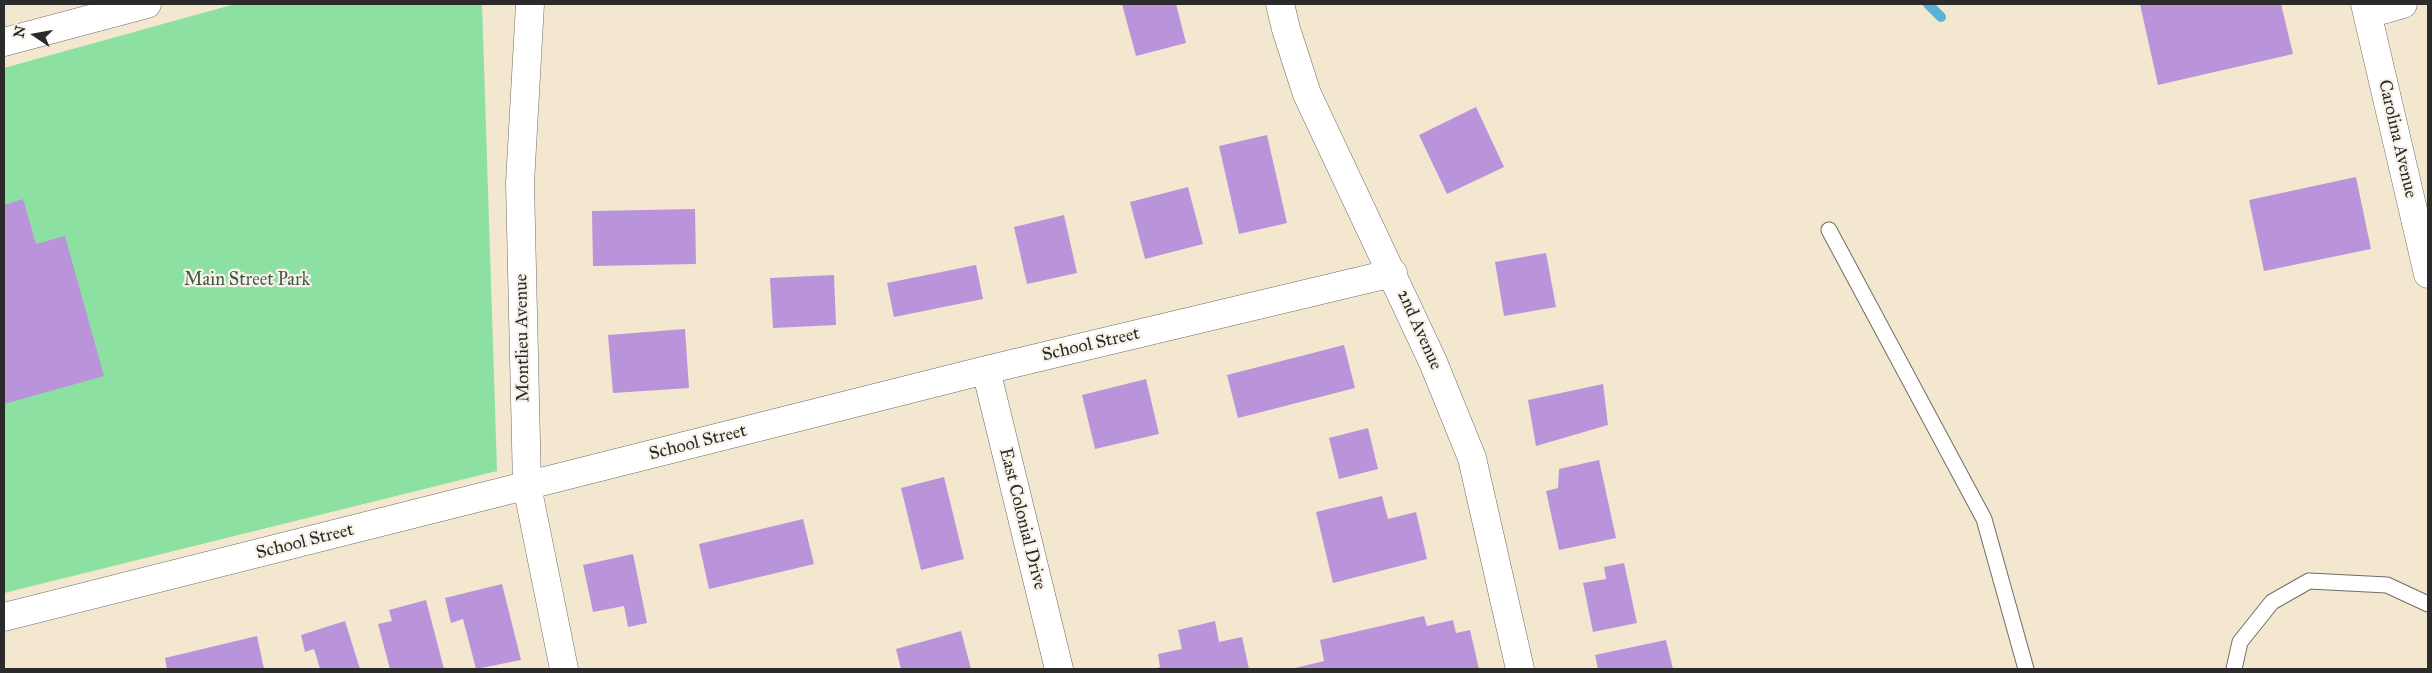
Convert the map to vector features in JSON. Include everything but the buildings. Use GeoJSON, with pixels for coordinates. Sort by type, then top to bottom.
{"type":"FeatureCollection","features":[{"type":"Feature","properties":{"kind":"street"},"geometry":{"type":"LineString","coordinates":[[4,42],[147,4]]}},
{"type":"Feature","properties":{"kind":"street","name":"Montlieu Avenue"},"geometry":{"type":"LineString","coordinates":[[530,4],[520,183],[527,486],[564,669]]}},
{"type":"Feature","properties":{"kind":"street","name":"2nd Avenue"},"geometry":{"type":"LineString","coordinates":[[1280,4],[1307,94],[1393,273],[1433,362],[1472,458],[1520,669]]}},
{"type":"Feature","properties":{"kind":"street"},"geometry":{"type":"LineString","coordinates":[[2366,9],[2403,4]]}},
{"type":"Feature","properties":{"kind":"street","name":"Carolina Avenue"},"geometry":{"type":"LineString","coordinates":[[2366,9],[2428,274]]}},
{"type":"Feature","properties":{"kind":"street","name":"School Street"},"geometry":{"type":"LineString","coordinates":[[4,617],[986,370],[1393,273]]}},
{"type":"Feature","properties":{"kind":"street","name":"East Colonial Drive"},"geometry":{"type":"LineString","coordinates":[[986,370],[1059,669]]}},
{"type":"Feature","properties":{"kind":"lane"},"geometry":{"type":"LineString","coordinates":[[1829,230],[1984,519],[2026,669]]}},
{"type":"Feature","properties":{"kind":"lane"},"geometry":{"type":"LineString","coordinates":[[2234,669],[2240,642],[2272,602],[2309,582],[2387,585],[2428,604]]}},
{"type":"Feature","properties":{"kind":"green space","name":"Main Street Park"},"geometry":{"type":"Polygon","coordinates":[[[235,4],[482,4],[497,471],[4,593],[4,68],[235,4]]]}},
{"type":"Feature","properties":{"kind":"waterway"},"geometry":{"type":"LineString","coordinates":[[1928,4],[1941,17]]}}]}
